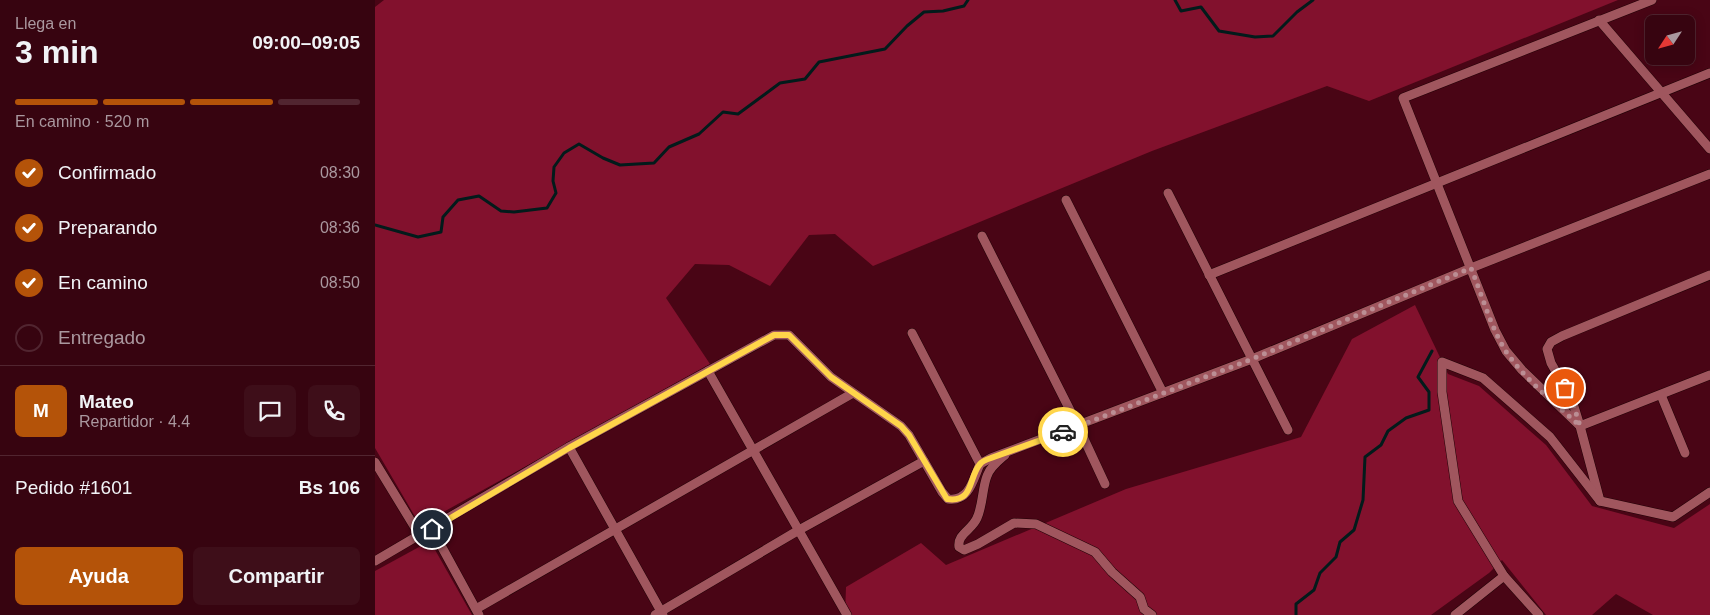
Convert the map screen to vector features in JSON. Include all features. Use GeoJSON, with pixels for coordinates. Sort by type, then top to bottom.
{"type":"FeatureCollection","features":[{"type":"Feature","properties":{"kind":"street"},"geometry":{"type":"LineString","coordinates":[[1580,426],[1543,392],[1506,351],[1495,330],[1403,98],[1651,0]]}},
{"type":"Feature","properties":{"kind":"street"},"geometry":{"type":"LineString","coordinates":[[1599,20],[1710,149]]}},
{"type":"Feature","properties":{"kind":"street"},"geometry":{"type":"LineString","coordinates":[[1209,275],[1710,73]]}},
{"type":"Feature","properties":{"kind":"street"},"geometry":{"type":"LineString","coordinates":[[375,561],[569,448],[774,335],[789,335],[831,377],[901,426],[909,435],[947,499],[957,500],[964,496],[980,464],[991,458],[1006,454],[1252,359],[1471,268],[1710,174]]}},
{"type":"Feature","properties":{"kind":"street"},"geometry":{"type":"LineString","coordinates":[[1168,192],[1288,430]]}},
{"type":"Feature","properties":{"kind":"street"},"geometry":{"type":"LineString","coordinates":[[1065,200],[1163,393]]}},
{"type":"Feature","properties":{"kind":"street"},"geometry":{"type":"LineString","coordinates":[[982,236],[1078,426],[1105,484]]}},
{"type":"Feature","properties":{"kind":"street"},"geometry":{"type":"LineString","coordinates":[[1599,501],[1572,400],[1551,363],[1547,349],[1551,342],[1562,336],[1710,275]]}},
{"type":"Feature","properties":{"kind":"street"},"geometry":{"type":"LineString","coordinates":[[912,334],[980,464]]}},
{"type":"Feature","properties":{"kind":"street"},"geometry":{"type":"LineString","coordinates":[[1539,615],[1504,576],[1458,501],[1442,392],[1442,362],[1483,378],[1550,437],[1599,501],[1673,517],[1710,492]]}},
{"type":"Feature","properties":{"kind":"street"},"geometry":{"type":"LineString","coordinates":[[709,371],[799,530],[843,614]]}},
{"type":"Feature","properties":{"kind":"street"},"geometry":{"type":"LineString","coordinates":[[1580,426],[1710,375]]}},
{"type":"Feature","properties":{"kind":"street"},"geometry":{"type":"LineString","coordinates":[[432,529],[477,612],[615,529],[853,394]]}},
{"type":"Feature","properties":{"kind":"street"},"geometry":{"type":"LineString","coordinates":[[1661,395],[1685,453]]}},
{"type":"Feature","properties":{"kind":"street"},"geometry":{"type":"LineString","coordinates":[[569,448],[615,529],[659,614],[799,530],[924,461]]}},
{"type":"Feature","properties":{"kind":"street"},"geometry":{"type":"LineString","coordinates":[[1006,454],[987,475],[978,516],[974,525],[961,536],[958,541],[959,547],[964,550],[978,544],[1014,523],[1036,524],[1095,552],[1112,572],[1140,597],[1144,609],[1153,615]]}},
{"type":"Feature","properties":{"kind":"street"},"geometry":{"type":"LineString","coordinates":[[375,462],[420,536]]}},
{"type":"Feature","properties":{"kind":"street"},"geometry":{"type":"LineString","coordinates":[[1455,615],[1504,576]]}},
{"type":"Feature","properties":{"kind":"shaded area"},"geometry":{"type":"Polygon","coordinates":[[[384,0],[1618,0],[1369,101],[1327,86],[1152,151],[873,266],[835,234],[809,235],[770,286],[729,265],[695,264],[666,298],[710,364],[420,525],[375,448],[375,7],[384,0]]]}},
{"type":"Feature","properties":{"kind":"shaded area"},"geometry":{"type":"Polygon","coordinates":[[[1415,305],[1448,374],[1479,386],[1546,445],[1592,506],[1674,528],[1710,504],[1710,615],[1653,615],[1616,594],[1592,615],[1546,615],[1502,560],[1489,573],[1431,615],[845,615],[846,587],[921,543],[946,565],[1126,489],[1301,437],[1352,339],[1415,305]]]}},
{"type":"Feature","properties":{"kind":"shaded area"},"geometry":{"type":"Polygon","coordinates":[[[430,541],[472,615],[375,615],[375,571],[430,541]]]}},
{"type":"Feature","properties":{"kind":"waterway"},"geometry":{"type":"LineString","coordinates":[[375,225],[418,237],[441,232],[443,217],[458,200],[479,196],[501,211],[514,212],[547,208],[556,193],[553,181],[554,167],[564,153],[579,144],[603,158],[620,165],[654,163],[669,147],[699,134],[723,112],[738,114],[780,83],[805,79],[819,62],[885,49],[907,26],[924,12],[943,11],[964,6],[968,0]]}},
{"type":"Feature","properties":{"kind":"waterway"},"geometry":{"type":"LineString","coordinates":[[1175,0],[1181,11],[1201,7],[1219,31],[1255,37],[1273,36],[1297,12],[1313,0]]}},
{"type":"Feature","properties":{"kind":"waterway"},"geometry":{"type":"LineString","coordinates":[[1296,615],[1296,604],[1314,590],[1320,573],[1336,557],[1340,542],[1354,530],[1363,500],[1365,457],[1381,445],[1388,431],[1406,418],[1429,410],[1429,392],[1418,377],[1432,351]]}},
{"type":"Feature","properties":{"kind":"way so far"},"geometry":{"type":"LineString","coordinates":[[1063,432],[1252,359],[1471,268],[1495,330],[1506,351],[1543,392],[1580,426],[1572,400],[1565,388]]}},
{"type":"Feature","properties":{"kind":"route"},"geometry":{"type":"LineString","coordinates":[[432,529],[569,448],[774,335],[780,334],[789,335],[831,377],[901,426],[909,435],[947,499],[957,500],[964,496],[980,464],[991,458],[1063,432]]}}]}
